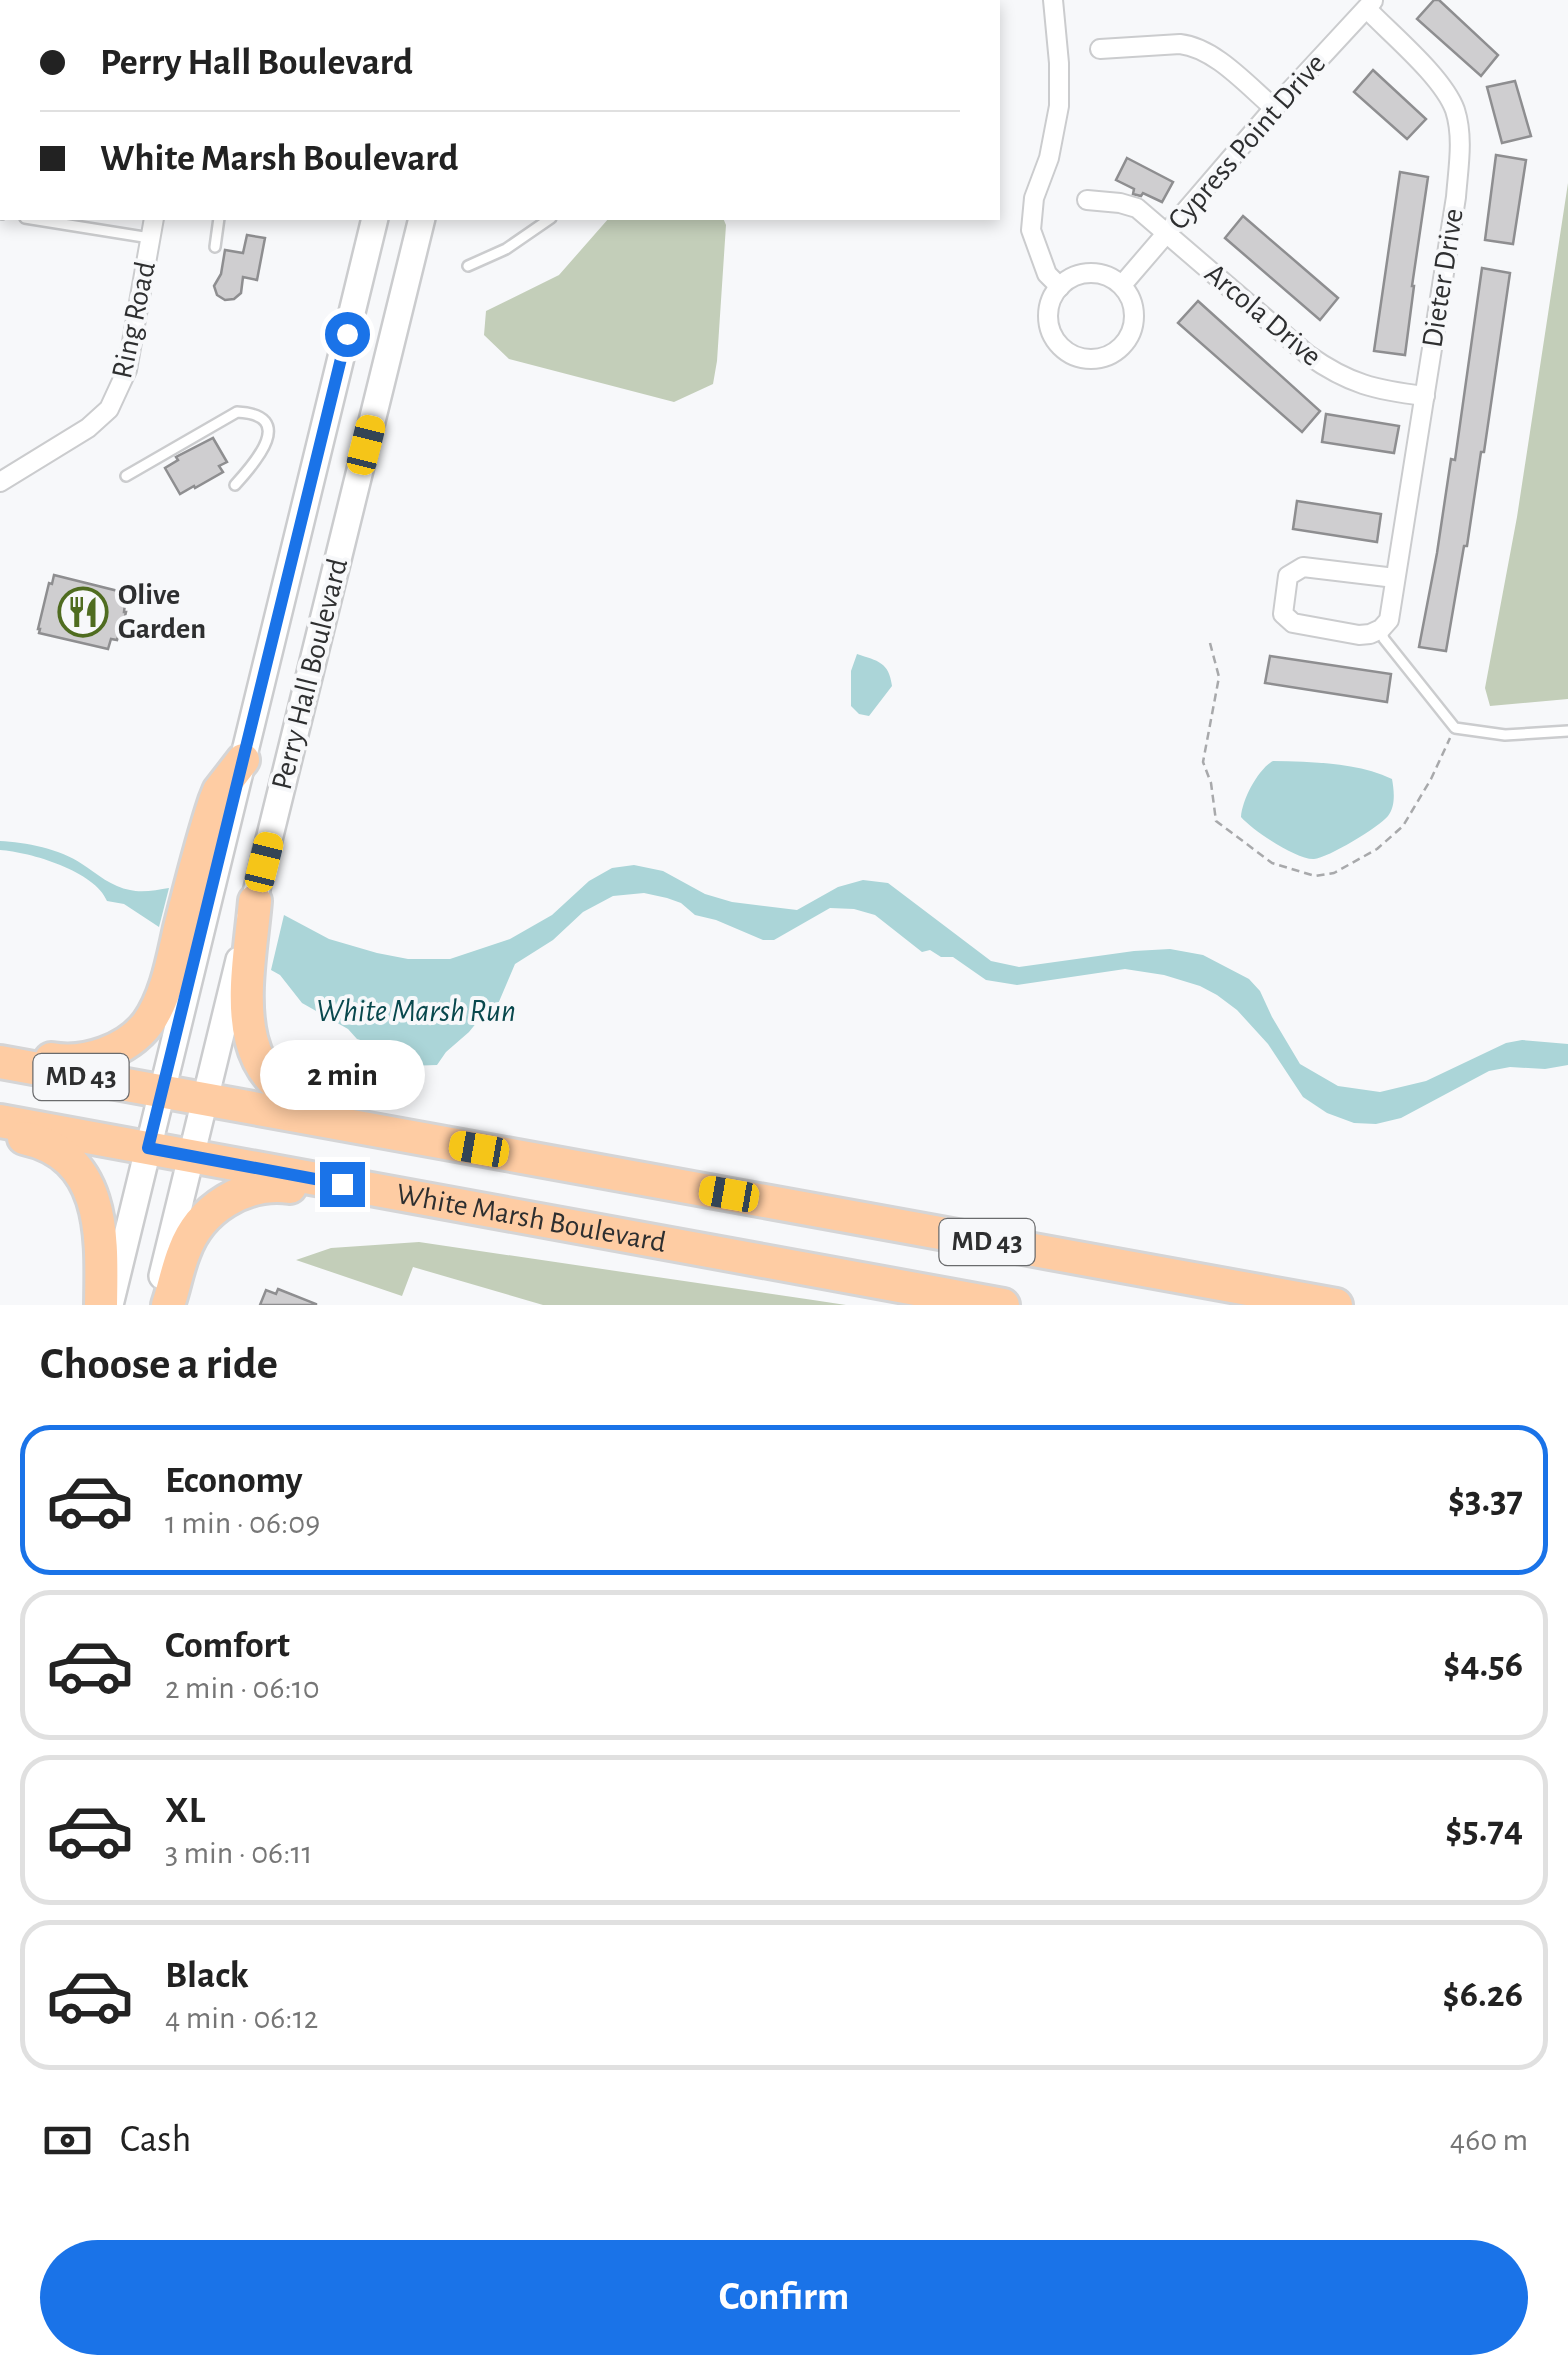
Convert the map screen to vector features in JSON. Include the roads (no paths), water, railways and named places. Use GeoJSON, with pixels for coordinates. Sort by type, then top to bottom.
{"type":"FeatureCollection","features":[{"type":"Feature","properties":{"kind":"highway"},"geometry":{"type":"LineString","coordinates":[[0,1050],[64,1061],[85,1059],[116,1048],[146,1026],[165,988],[215,801],[243,760]]}},
{"type":"Feature","properties":{"kind":"highway"},"geometry":{"type":"LineString","coordinates":[[255,900],[246,1003],[248,1031],[262,1065],[276,1083],[300,1100],[698,1188]]}},
{"type":"Feature","properties":{"kind":"highway","name":"White Marsh Boulevard"},"geometry":{"type":"LineString","coordinates":[[0,1062],[1336,1305]]}},
{"type":"Feature","properties":{"kind":"highway","name":"White Marsh Boulevard"},"geometry":{"type":"LineString","coordinates":[[0,1121],[1004,1305]]}},
{"type":"Feature","properties":{"kind":"highway"},"geometry":{"type":"LineString","coordinates":[[0,1133],[49,1147],[74,1167],[84,1181],[99,1214],[101,1305]]}},
{"type":"Feature","properties":{"kind":"highway"},"geometry":{"type":"LineString","coordinates":[[168,1305],[183,1254],[196,1228],[222,1204],[255,1188],[284,1186],[428,1211],[568,1225]]}},
{"type":"Feature","properties":{"kind":"main road","name":"Perry Hall Boulevard"},"geometry":{"type":"LineString","coordinates":[[110,1305],[375,220]]}},
{"type":"Feature","properties":{"kind":"main road","name":"Perry Hall Boulevard"},"geometry":{"type":"LineString","coordinates":[[156,1305],[422,220]]}},
{"type":"Feature","properties":{"kind":"street"},"geometry":{"type":"LineString","coordinates":[[1052,0],[1059,106],[1049,158],[1034,198],[1031,230],[1047,274],[1060,287]]}},
{"type":"Feature","properties":{"kind":"street","name":"Cypress Point Drive"},"geometry":{"type":"LineString","coordinates":[[1122,286],[1274,108],[1370,4]]}},
{"type":"Feature","properties":{"kind":"street","name":"Dieter Drive"},"geometry":{"type":"LineString","coordinates":[[1370,4],[1444,88],[1456,112],[1460,145],[1456,197],[1389,620],[1381,629]]}},
{"type":"Feature","properties":{"kind":"street"},"geometry":{"type":"LineString","coordinates":[[1100,49],[1192,46],[1207,51],[1274,108]]}},
{"type":"Feature","properties":{"kind":"street","name":"Arcola Drive"},"geometry":{"type":"LineString","coordinates":[[1088,200],[1136,208],[1327,369],[1368,386],[1425,396]]}},
{"type":"Feature","properties":{"kind":"street","name":"Ring Road"},"geometry":{"type":"LineString","coordinates":[[0,482],[88,428],[115,399],[130,358],[154,220]]}},
{"type":"Feature","properties":{"kind":"street"},"geometry":{"type":"LineString","coordinates":[[1084,274],[1098,274],[1122,286],[1134,312],[1128,339],[1107,356],[1092,359],[1065,351],[1050,327],[1048,313],[1060,287],[1084,274]]}},
{"type":"Feature","properties":{"kind":"street"},"geometry":{"type":"LineString","coordinates":[[1381,629],[1359,635],[1293,624],[1283,614],[1288,576],[1304,567],[1395,578]]}},
{"type":"Feature","properties":{"kind":"lane"},"geometry":{"type":"LineString","coordinates":[[38,220],[151,238]]}},
{"type":"Feature","properties":{"kind":"lane"},"geometry":{"type":"LineString","coordinates":[[214,246],[220,220]]}},
{"type":"Feature","properties":{"kind":"lane"},"geometry":{"type":"LineString","coordinates":[[468,266],[506,249],[547,220]]}},
{"type":"Feature","properties":{"kind":"lane"},"geometry":{"type":"LineString","coordinates":[[126,476],[236,412],[246,412],[266,424],[270,432],[251,468],[235,485]]}},
{"type":"Feature","properties":{"kind":"lane"},"geometry":{"type":"LineString","coordinates":[[1381,629],[1384,639],[1456,728],[1505,735],[1568,732]]}},
{"type":"Feature","properties":{"kind":"water"},"geometry":{"type":"Polygon","coordinates":[[[857,654],[881,664],[892,686],[869,716],[859,714],[851,706],[851,671],[857,654]]]}},
{"type":"Feature","properties":{"kind":"water"},"geometry":{"type":"Polygon","coordinates":[[[1273,761],[1349,766],[1392,779],[1391,812],[1375,827],[1330,853],[1314,859],[1297,855],[1241,817],[1252,786],[1273,761]]]}},
{"type":"Feature","properties":{"kind":"water"},"geometry":{"type":"Polygon","coordinates":[[[0,841],[64,854],[123,888],[169,888],[159,927],[124,904],[107,901],[100,890],[76,872],[44,859],[0,850],[0,841]]]}},
{"type":"Feature","properties":{"kind":"water","name":"White Marsh Run"},"geometry":{"type":"Polygon","coordinates":[[[634,865],[663,871],[705,894],[732,902],[797,910],[838,887],[863,880],[888,883],[991,961],[1019,967],[1134,951],[1170,949],[1203,955],[1249,979],[1260,991],[1300,1064],[1338,1086],[1380,1092],[1426,1081],[1506,1043],[1522,1040],[1568,1044],[1568,1065],[1489,1071],[1401,1118],[1376,1124],[1354,1123],[1327,1113],[1303,1097],[1268,1044],[1237,1010],[1200,986],[1125,969],[1017,985],[986,980],[953,957],[941,957],[930,950],[922,952],[875,915],[854,909],[830,908],[774,940],[763,940],[695,915],[681,903],[644,893],[613,896],[583,912],[553,940],[515,964],[498,1004],[486,1011],[437,1065],[407,1066],[379,1046],[357,1039],[348,1029],[302,1003],[280,975],[271,970],[284,915],[329,939],[377,953],[408,959],[450,959],[510,939],[552,915],[589,881],[612,868],[634,865]]]}},
{"type":"Feature","properties":{"kind":"place","name":"Olive Garden"},"geometry":{"type":"Point","coordinates":[83,612]}}]}
